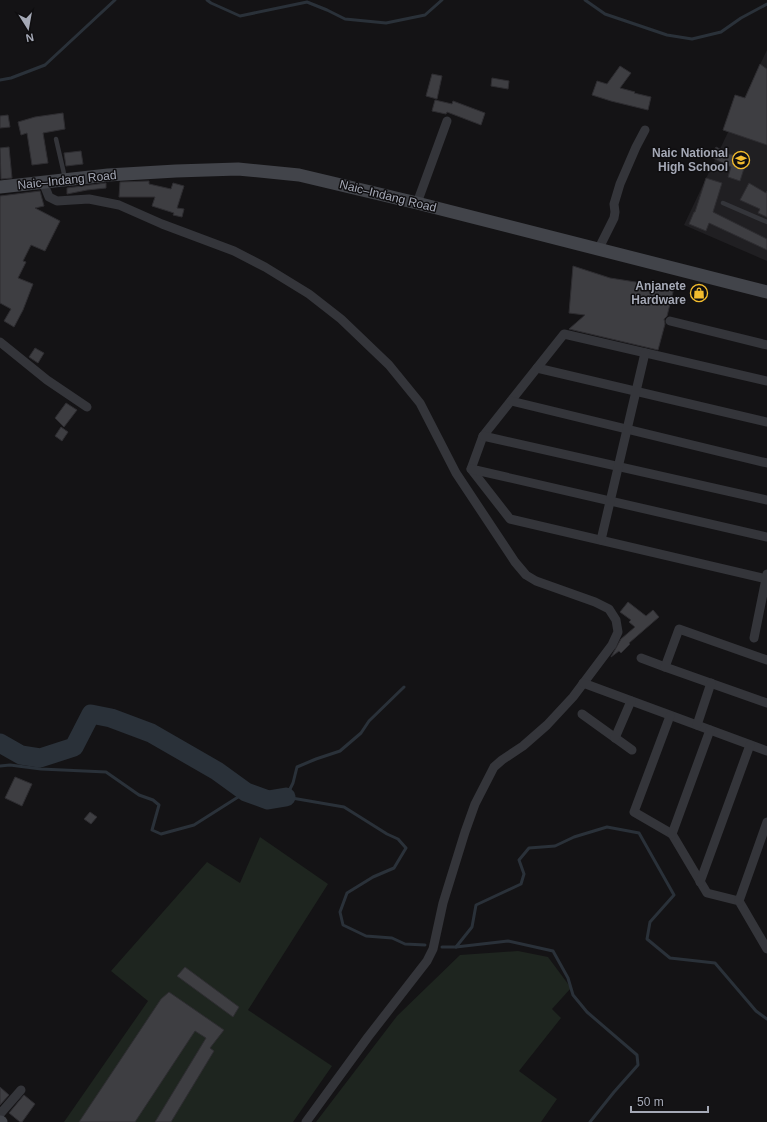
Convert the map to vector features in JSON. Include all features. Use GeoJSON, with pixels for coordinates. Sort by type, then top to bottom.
{"type":"FeatureCollection","features":[{"type":"Feature","properties":{"kind":"main road","name":"Naic–Indang Road"},"geometry":{"type":"LineString","coordinates":[[0,187],[116,174],[238,169],[299,175],[418,203],[767,292]]}},
{"type":"Feature","properties":{"kind":"street"},"geometry":{"type":"LineString","coordinates":[[418,203],[447,121]]}},
{"type":"Feature","properties":{"kind":"street"},"geometry":{"type":"LineString","coordinates":[[598,250],[614,218],[614,204],[620,184],[645,130]]}},
{"type":"Feature","properties":{"kind":"street"},"geometry":{"type":"LineString","coordinates":[[43,182],[49,197],[57,201],[89,199],[118,204],[162,224],[234,252],[265,267],[309,294],[341,319],[389,366],[420,403],[456,473],[523,571],[536,581],[595,602],[609,609],[616,620],[618,632],[612,645],[584,684],[547,725],[523,746],[494,767],[475,804],[465,832],[443,903],[433,949],[427,961],[368,1037],[306,1122]]}},
{"type":"Feature","properties":{"kind":"street"},"geometry":{"type":"LineString","coordinates":[[670,321],[767,346]]}},
{"type":"Feature","properties":{"kind":"street"},"geometry":{"type":"LineString","coordinates":[[472,469],[483,436],[564,334],[767,381]]}},
{"type":"Feature","properties":{"kind":"street"},"geometry":{"type":"LineString","coordinates":[[0,342],[47,380],[87,407]]}},
{"type":"Feature","properties":{"kind":"street"},"geometry":{"type":"LineString","coordinates":[[601,540],[645,353]]}},
{"type":"Feature","properties":{"kind":"street"},"geometry":{"type":"LineString","coordinates":[[537,368],[767,422]]}},
{"type":"Feature","properties":{"kind":"street"},"geometry":{"type":"LineString","coordinates":[[511,401],[767,463]]}},
{"type":"Feature","properties":{"kind":"street"},"geometry":{"type":"LineString","coordinates":[[483,436],[767,500]]}},
{"type":"Feature","properties":{"kind":"street"},"geometry":{"type":"LineString","coordinates":[[472,469],[767,536]]}},
{"type":"Feature","properties":{"kind":"street"},"geometry":{"type":"LineString","coordinates":[[472,469],[510,519],[767,577],[754,638]]}},
{"type":"Feature","properties":{"kind":"street"},"geometry":{"type":"LineString","coordinates":[[665,667],[679,629],[767,660]]}},
{"type":"Feature","properties":{"kind":"street"},"geometry":{"type":"LineString","coordinates":[[641,658],[767,703]]}},
{"type":"Feature","properties":{"kind":"street"},"geometry":{"type":"LineString","coordinates":[[697,725],[711,683]]}},
{"type":"Feature","properties":{"kind":"street"},"geometry":{"type":"LineString","coordinates":[[584,684],[767,751]]}},
{"type":"Feature","properties":{"kind":"street"},"geometry":{"type":"LineString","coordinates":[[615,738],[631,701]]}},
{"type":"Feature","properties":{"kind":"street"},"geometry":{"type":"LineString","coordinates":[[582,714],[632,750]]}},
{"type":"Feature","properties":{"kind":"street"},"geometry":{"type":"LineString","coordinates":[[670,716],[634,812],[672,834],[707,893],[739,901],[766,944]]}},
{"type":"Feature","properties":{"kind":"street"},"geometry":{"type":"LineString","coordinates":[[672,834],[710,730]]}},
{"type":"Feature","properties":{"kind":"street"},"geometry":{"type":"LineString","coordinates":[[700,882],[750,745]]}},
{"type":"Feature","properties":{"kind":"street"},"geometry":{"type":"LineString","coordinates":[[739,901],[767,822]]}},
{"type":"Feature","properties":{"kind":"street"},"geometry":{"type":"LineString","coordinates":[[0,1114],[21,1090]]}},
{"type":"Feature","properties":{"kind":"lane"},"geometry":{"type":"LineString","coordinates":[[56,139],[66,180]]}},
{"type":"Feature","properties":{"kind":"lane"},"geometry":{"type":"LineString","coordinates":[[723,202],[767,222]]}},
{"type":"Feature","properties":{"kind":"shaded area","name":"Naic National High School"},"geometry":{"type":"Polygon","coordinates":[[[767,50],[767,261],[684,225],[767,50]]]}},
{"type":"Feature","properties":{"kind":"shaded area"},"geometry":{"type":"Polygon","coordinates":[[[260,837],[328,884],[248,1010],[332,1066],[293,1122],[64,1122],[148,1001],[111,971],[207,862],[240,883],[260,837]]]}},
{"type":"Feature","properties":{"kind":"shaded area"},"geometry":{"type":"Polygon","coordinates":[[[518,951],[548,957],[571,988],[552,1009],[561,1018],[519,1071],[557,1099],[541,1122],[316,1122],[397,1016],[460,955],[518,951]]]}},
{"type":"Feature","properties":{"kind":"building"},"geometry":{"type":"Polygon","coordinates":[[[760,64],[767,69],[767,145],[723,130],[735,95],[745,98],[760,64]]]}},
{"type":"Feature","properties":{"kind":"building"},"geometry":{"type":"Polygon","coordinates":[[[620,66],[631,73],[620,88],[651,97],[648,110],[592,95],[597,81],[607,84],[620,66]]]}},
{"type":"Feature","properties":{"kind":"building"},"geometry":{"type":"Polygon","coordinates":[[[432,74],[442,76],[437,99],[426,96],[432,74]]]}},
{"type":"Feature","properties":{"kind":"building"},"geometry":{"type":"Polygon","coordinates":[[[492,78],[509,81],[508,89],[491,86],[492,78]]]}},
{"type":"Feature","properties":{"kind":"building"},"geometry":{"type":"Polygon","coordinates":[[[435,100],[452,104],[453,101],[485,113],[481,125],[447,112],[446,114],[432,111],[435,100]]]}},
{"type":"Feature","properties":{"kind":"building"},"geometry":{"type":"Polygon","coordinates":[[[63,113],[65,129],[43,133],[48,163],[32,165],[27,133],[21,135],[18,122],[35,117],[63,113]]]}},
{"type":"Feature","properties":{"kind":"building"},"geometry":{"type":"Polygon","coordinates":[[[8,115],[10,127],[0,128],[0,116],[8,115]]]}},
{"type":"Feature","properties":{"kind":"building"},"geometry":{"type":"Polygon","coordinates":[[[9,147],[12,178],[1,179],[0,148],[9,147]]]}},
{"type":"Feature","properties":{"kind":"building"},"geometry":{"type":"Polygon","coordinates":[[[716,147],[729,154],[747,159],[740,181],[728,177],[731,167],[711,157],[716,147]]]}},
{"type":"Feature","properties":{"kind":"building"},"geometry":{"type":"Polygon","coordinates":[[[81,151],[83,164],[66,166],[64,153],[81,151]]]}},
{"type":"Feature","properties":{"kind":"building"},"geometry":{"type":"Polygon","coordinates":[[[706,178],[722,183],[713,212],[767,239],[767,250],[709,223],[706,231],[689,224],[695,212],[706,178]]]}},
{"type":"Feature","properties":{"kind":"building"},"geometry":{"type":"Polygon","coordinates":[[[149,181],[149,184],[171,189],[173,183],[184,186],[177,208],[184,209],[182,217],[173,215],[174,213],[152,206],[155,197],[119,197],[120,182],[149,181]]]}},
{"type":"Feature","properties":{"kind":"building"},"geometry":{"type":"Polygon","coordinates":[[[106,183],[106,188],[67,194],[67,188],[106,183]]]}},
{"type":"Feature","properties":{"kind":"building"},"geometry":{"type":"Polygon","coordinates":[[[749,183],[766,193],[767,191],[767,217],[758,213],[760,209],[740,200],[749,183]]]}},
{"type":"Feature","properties":{"kind":"building"},"geometry":{"type":"Polygon","coordinates":[[[40,191],[44,206],[35,208],[60,221],[45,251],[31,245],[23,261],[26,262],[18,278],[33,284],[23,310],[14,327],[4,321],[11,309],[0,303],[0,196],[40,191]]]}},
{"type":"Feature","properties":{"kind":"building"},"geometry":{"type":"Polygon","coordinates":[[[573,266],[610,278],[674,288],[667,316],[664,319],[665,324],[658,350],[569,329],[585,315],[569,313],[573,266]]]}},
{"type":"Feature","properties":{"kind":"building"},"geometry":{"type":"Polygon","coordinates":[[[35,348],[44,353],[38,363],[29,357],[35,348]]]}},
{"type":"Feature","properties":{"kind":"building"},"geometry":{"type":"Polygon","coordinates":[[[66,403],[77,410],[64,427],[55,418],[66,403]]]}},
{"type":"Feature","properties":{"kind":"building"},"geometry":{"type":"Polygon","coordinates":[[[61,427],[68,432],[62,441],[55,436],[61,427]]]}},
{"type":"Feature","properties":{"kind":"building"},"geometry":{"type":"Polygon","coordinates":[[[628,602],[646,616],[653,610],[659,617],[629,643],[630,644],[621,653],[619,651],[611,657],[621,639],[635,627],[629,622],[631,620],[620,612],[628,602]]]}},
{"type":"Feature","properties":{"kind":"building"},"geometry":{"type":"Polygon","coordinates":[[[15,777],[32,784],[22,806],[5,798],[15,777]]]}},
{"type":"Feature","properties":{"kind":"building"},"geometry":{"type":"Polygon","coordinates":[[[90,812],[97,817],[91,824],[84,819],[90,812]]]}},
{"type":"Feature","properties":{"kind":"building"},"geometry":{"type":"Polygon","coordinates":[[[185,967],[239,1007],[233,1017],[177,976],[185,967]]]}},
{"type":"Feature","properties":{"kind":"building"},"geometry":{"type":"Polygon","coordinates":[[[169,992],[224,1030],[210,1048],[214,1051],[171,1122],[155,1122],[206,1038],[195,1031],[135,1122],[79,1122],[161,999],[169,992]]]}},
{"type":"Feature","properties":{"kind":"building"},"geometry":{"type":"Polygon","coordinates":[[[0,1087],[9,1095],[0,1105],[0,1087]]]}},
{"type":"Feature","properties":{"kind":"building"},"geometry":{"type":"Polygon","coordinates":[[[24,1095],[35,1104],[22,1122],[20,1122],[9,1113],[24,1095]]]}},
{"type":"Feature","properties":{"kind":"waterway"},"geometry":{"type":"LineString","coordinates":[[0,80],[11,78],[45,65],[115,0]]}},
{"type":"Feature","properties":{"kind":"waterway"},"geometry":{"type":"LineString","coordinates":[[207,0],[240,16],[307,2],[345,19],[386,23],[425,15],[442,0]]}},
{"type":"Feature","properties":{"kind":"waterway"},"geometry":{"type":"LineString","coordinates":[[585,0],[605,14],[667,35],[692,39],[721,32],[741,18],[767,4]]}},
{"type":"Feature","properties":{"kind":"waterway"},"geometry":{"type":"LineString","coordinates":[[404,687],[369,721],[361,733],[340,751],[297,767],[293,783],[286,797],[344,807],[387,834],[398,839],[406,848],[394,868],[373,877],[347,893],[340,912],[343,925],[366,936],[392,938],[405,944],[425,945]]}},
{"type":"Feature","properties":{"kind":"waterway"},"geometry":{"type":"LineString","coordinates":[[0,743],[21,755],[40,758],[74,747],[91,714],[111,718],[151,733],[217,771],[246,792],[268,800],[286,797]]}},
{"type":"Feature","properties":{"kind":"waterway"},"geometry":{"type":"LineString","coordinates":[[0,766],[10,765],[41,769],[106,772],[139,795],[153,800],[159,805],[152,830],[161,834],[194,825],[246,792]]}},
{"type":"Feature","properties":{"kind":"waterway"},"geometry":{"type":"LineString","coordinates":[[456,947],[472,927],[476,905],[521,884],[524,874],[519,860],[529,848],[555,846],[574,837],[607,827],[639,833],[674,895],[650,922],[647,939],[670,958],[715,963],[756,1011],[767,1019]]}},
{"type":"Feature","properties":{"kind":"waterway"},"geometry":{"type":"LineString","coordinates":[[442,947],[456,947],[508,941],[553,951],[568,978],[573,995],[587,1012],[637,1055],[638,1065],[590,1122]]}},
{"type":"Feature","properties":{"kind":"place","name":"Naic National High School"},"geometry":{"type":"Point","coordinates":[741,160]}},
{"type":"Feature","properties":{"kind":"place","name":"Anjanete Hardware"},"geometry":{"type":"Point","coordinates":[699,293]}}]}
